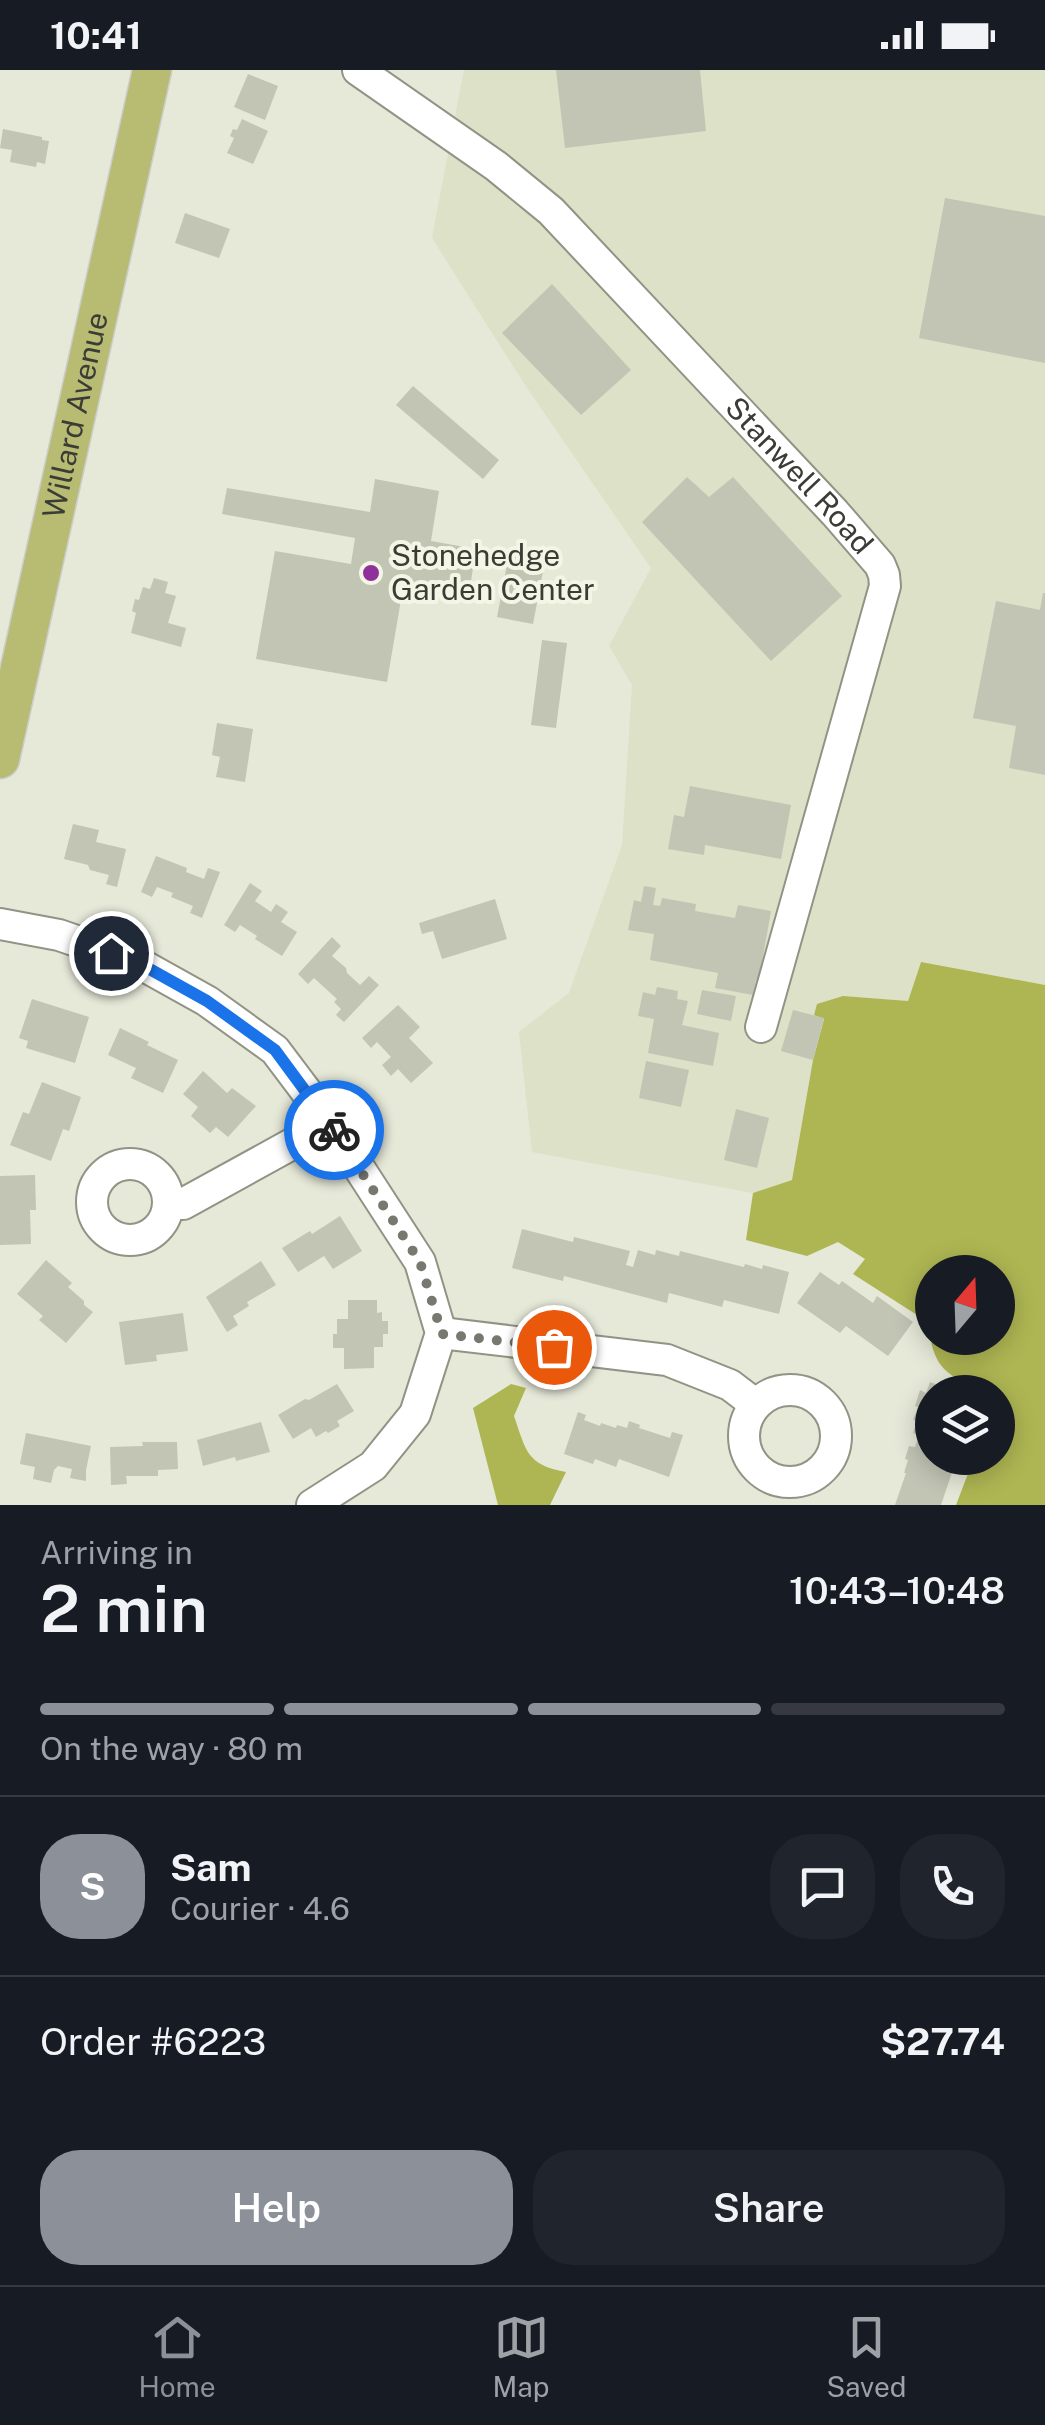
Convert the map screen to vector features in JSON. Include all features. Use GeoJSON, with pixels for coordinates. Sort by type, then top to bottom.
{"type":"FeatureCollection","features":[{"type":"Feature","properties":{"kind":"main road","name":"Willard Avenue"},"geometry":{"type":"LineString","coordinates":[[0,759],[152,70]]}},
{"type":"Feature","properties":{"kind":"street","name":"Stanwell Road"},"geometry":{"type":"LineString","coordinates":[[358,70],[496,166],[550,211],[880,565],[884,586],[760,1027]]}},
{"type":"Feature","properties":{"kind":"street"},"geometry":{"type":"LineString","coordinates":[[0,924],[59,935],[137,962],[207,1001],[275,1050],[330,1123],[420,1262],[442,1334],[415,1414],[373,1466],[312,1505]]}},
{"type":"Feature","properties":{"kind":"street"},"geometry":{"type":"LineString","coordinates":[[168,1204],[183,1204],[330,1123]]}},
{"type":"Feature","properties":{"kind":"street"},"geometry":{"type":"LineString","coordinates":[[442,1334],[667,1360],[730,1385],[755,1404]]}},
{"type":"Feature","properties":{"kind":"shaded area"},"geometry":{"type":"Polygon","coordinates":[[[464,70],[1045,70],[1045,985],[921,962],[908,1001],[843,996],[824,1018],[792,1180],[753,1193],[532,1152],[519,1032],[569,993],[622,845],[632,685],[609,646],[651,568],[527,388],[432,238],[464,70]]]}},
{"type":"Feature","properties":{"kind":"green space"},"geometry":{"type":"Polygon","coordinates":[[[921,962],[1045,985],[1045,1505],[956,1505],[967,1475],[1015,1475],[1015,1375],[952,1375],[936,1355],[1015,1355],[1015,1255],[915,1255],[915,1314],[853,1274],[865,1259],[838,1242],[807,1256],[746,1240],[753,1193],[792,1180],[824,1019],[814,1015],[817,1004],[843,996],[908,1001],[921,962]]]}},
{"type":"Feature","properties":{"kind":"green space"},"geometry":{"type":"Polygon","coordinates":[[[511,1384],[526,1388],[514,1416],[530,1454],[543,1465],[566,1472],[550,1505],[498,1505],[473,1408],[511,1384]]]}},
{"type":"Feature","properties":{"kind":"building"},"geometry":{"type":"Polygon","coordinates":[[[556,70],[700,70],[706,131],[565,148],[556,70]]]}},
{"type":"Feature","properties":{"kind":"building"},"geometry":{"type":"Polygon","coordinates":[[[248,74],[278,86],[265,120],[234,107],[248,74]]]}},
{"type":"Feature","properties":{"kind":"building"},"geometry":{"type":"Polygon","coordinates":[[[242,119],[268,131],[253,164],[227,153],[234,138],[230,136],[233,129],[237,130],[242,119]]]}},
{"type":"Feature","properties":{"kind":"building"},"geometry":{"type":"Polygon","coordinates":[[[3,129],[49,141],[45,164],[37,162],[36,167],[10,162],[12,150],[0,148],[3,129]]]}},
{"type":"Feature","properties":{"kind":"building"},"geometry":{"type":"Polygon","coordinates":[[[945,198],[1045,216],[1045,363],[919,338],[945,198]]]}},
{"type":"Feature","properties":{"kind":"building"},"geometry":{"type":"Polygon","coordinates":[[[185,213],[230,229],[219,258],[175,243],[185,213]]]}},
{"type":"Feature","properties":{"kind":"building"},"geometry":{"type":"Polygon","coordinates":[[[552,284],[631,370],[581,415],[502,333],[552,284]]]}},
{"type":"Feature","properties":{"kind":"building"},"geometry":{"type":"Polygon","coordinates":[[[413,386],[499,460],[483,479],[396,405],[413,386]]]}},
{"type":"Feature","properties":{"kind":"building"},"geometry":{"type":"Polygon","coordinates":[[[687,477],[709,497],[733,477],[842,596],[771,661],[642,522],[687,477]]]}},
{"type":"Feature","properties":{"kind":"building","name":"Stonehedge Garden Center"},"geometry":{"type":"Polygon","coordinates":[[[375,479],[439,491],[431,541],[476,549],[469,594],[404,582],[387,682],[256,659],[275,551],[351,564],[355,538],[222,514],[227,488],[370,512],[375,479]]]}},
{"type":"Feature","properties":{"kind":"building"},"geometry":{"type":"Polygon","coordinates":[[[509,554],[545,561],[533,624],[497,617],[509,554]]]}},
{"type":"Feature","properties":{"kind":"building"},"geometry":{"type":"Polygon","coordinates":[[[154,578],[168,582],[165,593],[176,596],[168,623],[186,628],[181,647],[131,633],[135,599],[139,600],[143,587],[150,589],[154,578]]]}},
{"type":"Feature","properties":{"kind":"building"},"geometry":{"type":"Polygon","coordinates":[[[1043,593],[1045,775],[1009,768],[1016,726],[973,718],[996,601],[1040,610],[1043,593]]]}},
{"type":"Feature","properties":{"kind":"building"},"geometry":{"type":"Polygon","coordinates":[[[542,640],[567,643],[556,728],[531,725],[542,640]]]}},
{"type":"Feature","properties":{"kind":"building"},"geometry":{"type":"Polygon","coordinates":[[[217,723],[253,729],[245,782],[216,777],[220,757],[212,755],[217,723]]]}},
{"type":"Feature","properties":{"kind":"building"},"geometry":{"type":"Polygon","coordinates":[[[690,786],[791,805],[781,859],[705,845],[704,855],[668,849],[674,815],[684,817],[690,786]]]}},
{"type":"Feature","properties":{"kind":"building"},"geometry":{"type":"Polygon","coordinates":[[[73,824],[99,830],[96,842],[126,849],[117,887],[106,884],[109,875],[64,859],[73,824]]]}},
{"type":"Feature","properties":{"kind":"building"},"geometry":{"type":"Polygon","coordinates":[[[156,856],[204,879],[208,868],[220,872],[202,918],[190,913],[193,906],[171,897],[173,893],[157,887],[152,897],[141,892],[156,856]]]}},
{"type":"Feature","properties":{"kind":"building"},"geometry":{"type":"Polygon","coordinates":[[[250,883],[262,891],[255,901],[271,912],[276,904],[288,912],[281,922],[297,932],[282,956],[240,925],[235,932],[224,925],[250,883]]]}},
{"type":"Feature","properties":{"kind":"building"},"geometry":{"type":"Polygon","coordinates":[[[644,886],[656,888],[653,905],[660,906],[662,898],[696,904],[695,911],[735,918],[738,905],[771,911],[753,995],[715,988],[718,973],[650,960],[654,934],[628,930],[634,900],[641,902],[644,886]]]}},
{"type":"Feature","properties":{"kind":"building"},"geometry":{"type":"Polygon","coordinates":[[[495,899],[507,939],[442,959],[433,931],[422,934],[419,923],[495,899]]]}},
{"type":"Feature","properties":{"kind":"building"},"geometry":{"type":"Polygon","coordinates":[[[332,937],[341,946],[332,956],[347,973],[360,985],[369,976],[379,985],[344,1022],[336,1015],[341,1009],[334,1002],[337,999],[314,978],[308,984],[298,974],[332,937]]]}},
{"type":"Feature","properties":{"kind":"building"},"geometry":{"type":"Polygon","coordinates":[[[657,987],[678,991],[677,999],[688,1001],[682,1025],[719,1033],[713,1066],[648,1053],[654,1019],[638,1016],[643,992],[655,995],[657,987]]]}},
{"type":"Feature","properties":{"kind":"building"},"geometry":{"type":"Polygon","coordinates":[[[702,990],[736,996],[731,1021],[697,1014],[702,990]]]}},
{"type":"Feature","properties":{"kind":"building"},"geometry":{"type":"Polygon","coordinates":[[[32,999],[89,1017],[75,1063],[26,1048],[28,1041],[19,1038],[32,999]]]}},
{"type":"Feature","properties":{"kind":"building"},"geometry":{"type":"Polygon","coordinates":[[[398,1005],[420,1027],[409,1038],[433,1063],[411,1083],[398,1069],[391,1076],[382,1065],[391,1057],[377,1042],[371,1048],[362,1038],[398,1005]]]}},
{"type":"Feature","properties":{"kind":"building"},"geometry":{"type":"Polygon","coordinates":[[[793,1010],[824,1018],[813,1060],[781,1051],[793,1010]]]}},
{"type":"Feature","properties":{"kind":"building"},"geometry":{"type":"Polygon","coordinates":[[[120,1028],[178,1060],[163,1093],[131,1078],[136,1068],[108,1055],[120,1028]]]}},
{"type":"Feature","properties":{"kind":"building"},"geometry":{"type":"Polygon","coordinates":[[[646,1061],[689,1070],[681,1107],[639,1098],[646,1061]]]}},
{"type":"Feature","properties":{"kind":"building"},"geometry":{"type":"Polygon","coordinates":[[[203,1071],[227,1093],[232,1088],[256,1106],[228,1137],[216,1127],[210,1133],[191,1116],[198,1107],[183,1094],[203,1071]]]}},
{"type":"Feature","properties":{"kind":"building"},"geometry":{"type":"Polygon","coordinates":[[[42,1082],[81,1097],[69,1131],[63,1129],[51,1161],[10,1145],[23,1112],[29,1114],[42,1082]]]}},
{"type":"Feature","properties":{"kind":"building"},"geometry":{"type":"Polygon","coordinates":[[[736,1109],[769,1118],[757,1168],[724,1160],[736,1109]]]}},
{"type":"Feature","properties":{"kind":"building"},"geometry":{"type":"Polygon","coordinates":[[[35,1175],[36,1210],[30,1210],[31,1244],[0,1245],[0,1176],[35,1175]]]}},
{"type":"Feature","properties":{"kind":"building"},"geometry":{"type":"Polygon","coordinates":[[[340,1216],[362,1251],[333,1269],[324,1256],[298,1272],[282,1248],[340,1216]]]}},
{"type":"Feature","properties":{"kind":"building"},"geometry":{"type":"Polygon","coordinates":[[[522,1229],[630,1251],[626,1265],[633,1267],[638,1250],[655,1255],[656,1250],[789,1272],[779,1314],[724,1300],[722,1307],[669,1293],[667,1303],[564,1276],[563,1281],[512,1268],[522,1229]]]}},
{"type":"Feature","properties":{"kind":"building"},"geometry":{"type":"Polygon","coordinates":[[[46,1260],[72,1283],[68,1287],[93,1312],[66,1343],[17,1294],[46,1260]]]}},
{"type":"Feature","properties":{"kind":"building"},"geometry":{"type":"Polygon","coordinates":[[[261,1261],[276,1285],[247,1302],[249,1306],[233,1316],[238,1325],[227,1332],[206,1297],[261,1261]]]}},
{"type":"Feature","properties":{"kind":"building"},"geometry":{"type":"Polygon","coordinates":[[[820,1272],[839,1285],[842,1281],[873,1303],[877,1296],[913,1322],[888,1356],[846,1326],[840,1333],[797,1303],[820,1272]]]}},
{"type":"Feature","properties":{"kind":"building"},"geometry":{"type":"Polygon","coordinates":[[[348,1300],[377,1300],[377,1313],[382,1312],[382,1321],[388,1321],[383,1347],[374,1347],[374,1368],[344,1369],[344,1348],[333,1348],[337,1319],[348,1319],[348,1300]]]}},
{"type":"Feature","properties":{"kind":"building"},"geometry":{"type":"Polygon","coordinates":[[[183,1313],[188,1351],[156,1355],[157,1361],[125,1365],[119,1322],[183,1313]]]}},
{"type":"Feature","properties":{"kind":"building"},"geometry":{"type":"Polygon","coordinates":[[[337,1384],[354,1411],[337,1421],[340,1426],[328,1433],[316,1437],[311,1428],[293,1439],[278,1415],[337,1384]]]}},
{"type":"Feature","properties":{"kind":"building"},"geometry":{"type":"Polygon","coordinates":[[[578,1412],[586,1415],[584,1420],[600,1426],[601,1423],[627,1428],[629,1421],[670,1438],[672,1432],[683,1435],[669,1477],[619,1459],[616,1467],[564,1454],[578,1412]]]}},
{"type":"Feature","properties":{"kind":"building"},"geometry":{"type":"Polygon","coordinates":[[[261,1422],[270,1452],[203,1466],[197,1440],[261,1422]]]}},
{"type":"Feature","properties":{"kind":"building"},"geometry":{"type":"Polygon","coordinates":[[[26,1433],[91,1446],[86,1481],[70,1478],[72,1469],[58,1466],[51,1483],[33,1479],[35,1467],[20,1464],[26,1433]]]}},
{"type":"Feature","properties":{"kind":"building"},"geometry":{"type":"Polygon","coordinates":[[[142,1442],[177,1442],[178,1469],[158,1470],[158,1476],[126,1476],[127,1484],[111,1485],[110,1447],[143,1446],[142,1442]]]}},
{"type":"Feature","properties":{"kind":"building"},"geometry":{"type":"Polygon","coordinates":[[[909,1446],[915,1447],[915,1475],[951,1475],[941,1505],[895,1505],[906,1473],[909,1446]]]}},
{"type":"Feature","properties":{"kind":"way so far"},"geometry":{"type":"LineString","coordinates":[[334,1130],[420,1262],[442,1334],[554,1347]]}},
{"type":"Feature","properties":{"kind":"place","name":"Stonehedge Garden Center"},"geometry":{"type":"Point","coordinates":[371,573]}},
{"type":"Feature","properties":{"kind":"route"},"geometry":{"type":"LineString","coordinates":[[111,953],[137,962],[207,1001],[275,1050],[334,1130]]}}]}
